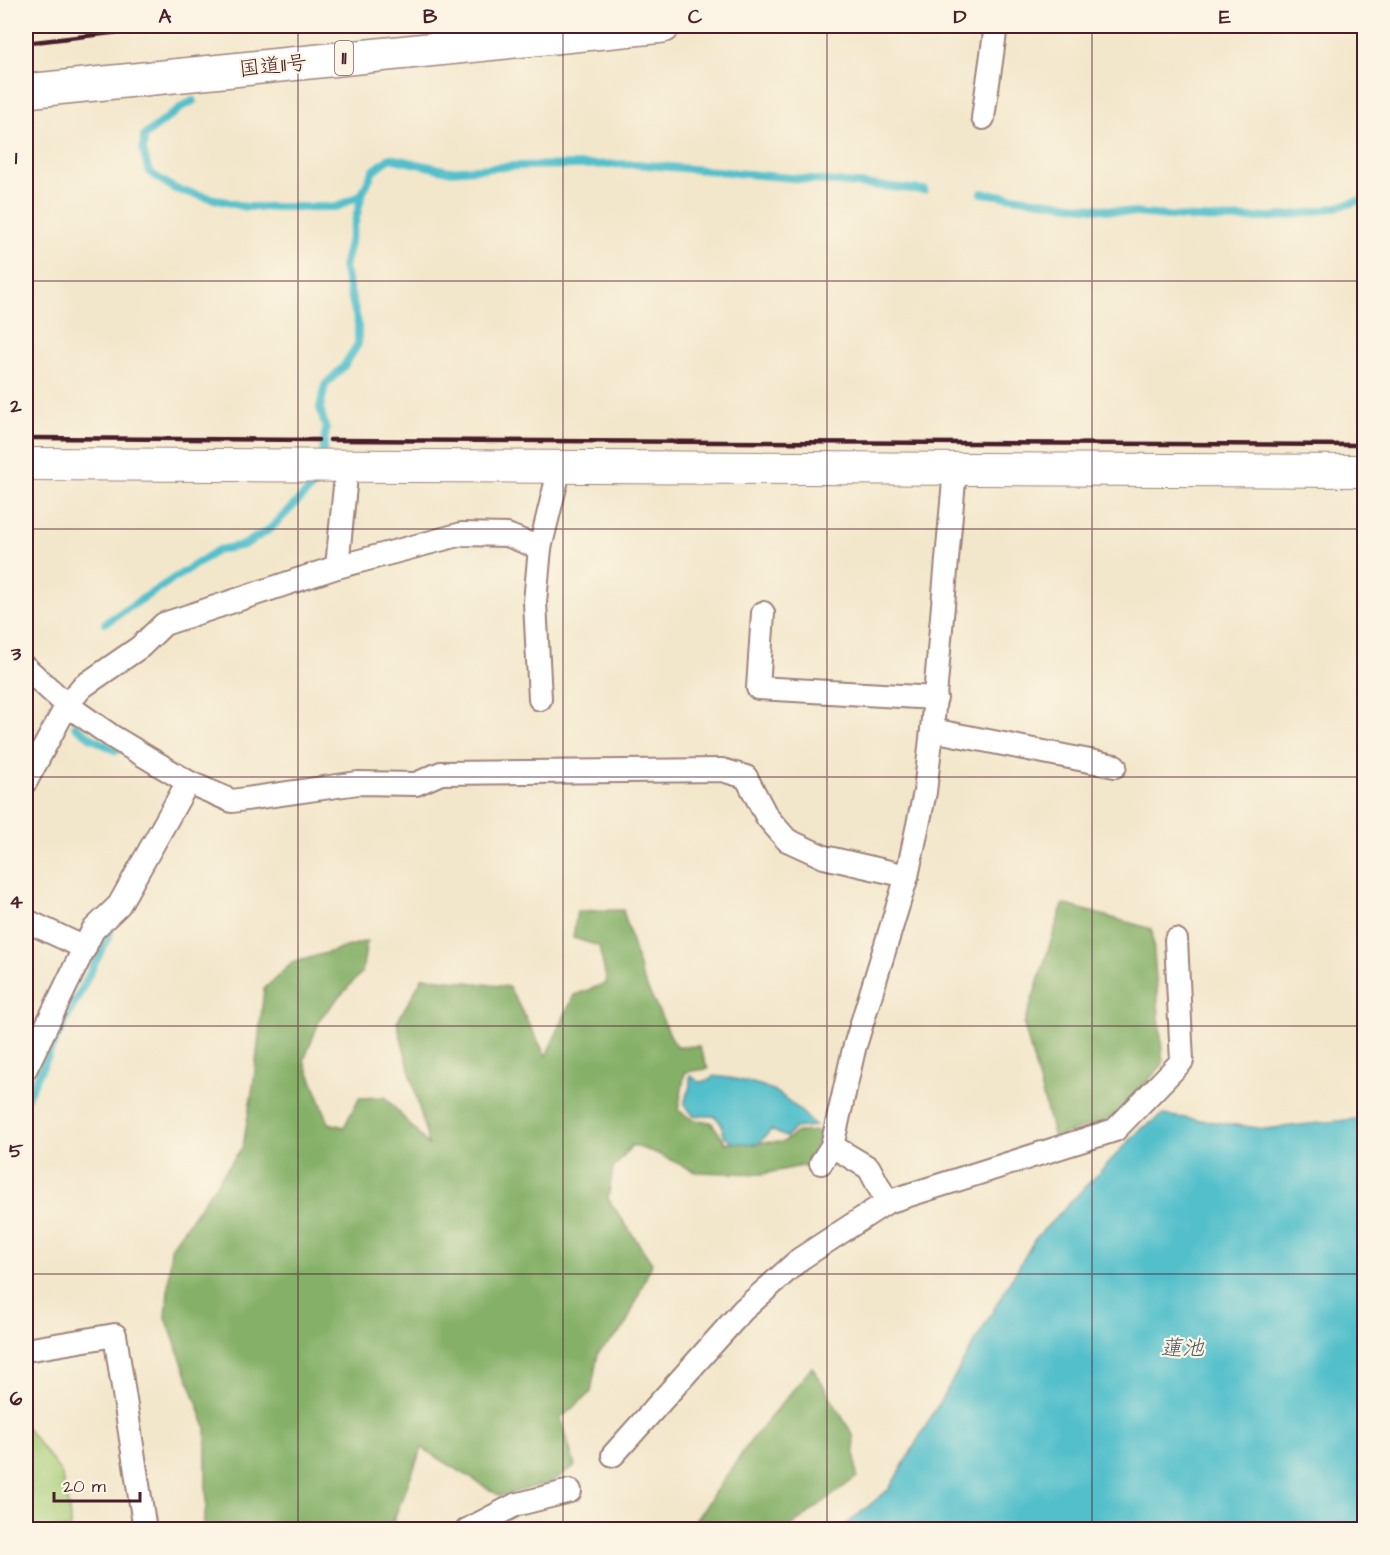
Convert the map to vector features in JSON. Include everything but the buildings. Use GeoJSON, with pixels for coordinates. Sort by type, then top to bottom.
{"type":"FeatureCollection","features":[{"type":"Feature","properties":{"kind":"highway","name":"国道11号"},"geometry":{"type":"LineString","coordinates":[[26,91],[498,34],[663,26]]}},
{"type":"Feature","properties":{"kind":"street"},"geometry":{"type":"LineString","coordinates":[[983,118],[996,26]]}},
{"type":"Feature","properties":{"kind":"street"},"geometry":{"type":"LineString","coordinates":[[26,464],[1365,471]]}},
{"type":"Feature","properties":{"kind":"street"},"geometry":{"type":"LineString","coordinates":[[337,567],[347,466]]}},
{"type":"Feature","properties":{"kind":"street"},"geometry":{"type":"LineString","coordinates":[[540,699],[534,602],[540,549],[560,467]]}},
{"type":"Feature","properties":{"kind":"street"},"geometry":{"type":"LineString","coordinates":[[888,1202],[869,1168],[827,1155],[854,1049],[907,876],[925,792],[936,698],[955,469]]}},
{"type":"Feature","properties":{"kind":"street"},"geometry":{"type":"LineString","coordinates":[[26,782],[67,705],[82,687],[140,647],[164,624],[337,567],[462,534],[507,535],[540,549]]}},
{"type":"Feature","properties":{"kind":"street"},"geometry":{"type":"LineString","coordinates":[[763,613],[758,688],[936,698]]}},
{"type":"Feature","properties":{"kind":"street"},"geometry":{"type":"LineString","coordinates":[[26,668],[67,705],[113,737],[188,782],[232,801],[358,783],[416,784],[441,773],[722,770],[746,777],[767,817],[787,840],[824,857],[907,876]]}},
{"type":"Feature","properties":{"kind":"street"},"geometry":{"type":"LineString","coordinates":[[933,730],[1115,766]]}},
{"type":"Feature","properties":{"kind":"street"},"geometry":{"type":"LineString","coordinates":[[26,1068],[93,930],[120,905],[188,782]]}},
{"type":"Feature","properties":{"kind":"street"},"geometry":{"type":"LineString","coordinates":[[26,923],[27,921],[84,948]]}},
{"type":"Feature","properties":{"kind":"street"},"geometry":{"type":"LineString","coordinates":[[613,1455],[742,1310],[800,1259],[888,1202],[1115,1130],[1182,1061],[1176,940]]}},
{"type":"Feature","properties":{"kind":"street"},"geometry":{"type":"LineString","coordinates":[[26,1350],[116,1335],[145,1530]]}},
{"type":"Feature","properties":{"kind":"street"},"geometry":{"type":"LineString","coordinates":[[467,1530],[515,1505],[570,1491]]}},
{"type":"Feature","properties":{"kind":"green space"},"geometry":{"type":"Polygon","coordinates":[[[1063,904],[1152,929],[1163,1064],[1115,1117],[1054,1138],[1024,1025],[1063,904]]]}},
{"type":"Feature","properties":{"kind":"green space"},"geometry":{"type":"Polygon","coordinates":[[[623,910],[642,977],[676,1047],[699,1046],[708,1069],[685,1072],[678,1110],[693,1120],[711,1122],[726,1143],[783,1142],[797,1132],[823,1131],[807,1165],[762,1174],[696,1172],[656,1153],[632,1145],[613,1169],[608,1199],[652,1263],[625,1327],[598,1353],[591,1392],[561,1418],[575,1466],[550,1483],[500,1496],[422,1448],[390,1529],[202,1529],[206,1508],[206,1428],[166,1318],[171,1247],[243,1146],[254,1080],[264,989],[292,963],[367,941],[362,972],[321,1017],[304,1060],[329,1123],[344,1127],[359,1098],[385,1097],[429,1146],[397,1022],[423,977],[509,987],[546,1056],[574,995],[607,983],[599,946],[573,938],[577,911],[623,910]]]}},
{"type":"Feature","properties":{"kind":"green space"},"geometry":{"type":"Polygon","coordinates":[[[812,1367],[853,1435],[857,1477],[787,1529],[698,1529],[693,1524],[750,1442],[812,1367]]]}},
{"type":"Feature","properties":{"kind":"green space"},"geometry":{"type":"Polygon","coordinates":[[[26,1427],[61,1472],[71,1529],[26,1529],[26,1427]]]}},
{"type":"Feature","properties":{"kind":"water"},"geometry":{"type":"Polygon","coordinates":[[[690,1075],[699,1082],[710,1080],[714,1076],[746,1081],[770,1089],[792,1103],[815,1126],[795,1128],[786,1137],[771,1130],[758,1144],[733,1143],[724,1136],[722,1125],[715,1116],[694,1116],[684,1104],[690,1086],[690,1075]]]}},
{"type":"Feature","properties":{"kind":"water","name":"蓮池"},"geometry":{"type":"Polygon","coordinates":[[[1163,1115],[1265,1129],[1364,1118],[1364,1529],[841,1529],[889,1489],[1035,1239],[1141,1129],[1163,1115]]]}},
{"type":"Feature","properties":{"kind":"waterway"},"geometry":{"type":"LineString","coordinates":[[193,101],[144,136],[143,151],[149,172],[175,189],[246,207],[337,207],[362,194],[373,171],[390,158],[449,171],[517,166],[636,164],[924,190]]}},
{"type":"Feature","properties":{"kind":"waterway"},"geometry":{"type":"LineString","coordinates":[[982,193],[1125,212],[1224,219],[1273,217],[1319,211],[1364,199]]}},
{"type":"Feature","properties":{"kind":"waterway"},"geometry":{"type":"LineString","coordinates":[[323,451],[326,429],[320,408],[325,385],[344,366],[358,344],[358,323],[344,267],[362,194]]}},
{"type":"Feature","properties":{"kind":"waterway"},"geometry":{"type":"LineString","coordinates":[[105,623],[218,550],[244,545],[270,529],[317,482]]}},
{"type":"Feature","properties":{"kind":"waterway"},"geometry":{"type":"LineString","coordinates":[[75,726],[116,751]]}},
{"type":"Feature","properties":{"kind":"waterway"},"geometry":{"type":"LineString","coordinates":[[26,1099],[110,933]]}},
{"type":"Feature","properties":{"kind":"railway"},"geometry":{"type":"LineString","coordinates":[[26,43],[171,26]]}},
{"type":"Feature","properties":{"kind":"railway"},"geometry":{"type":"LineString","coordinates":[[26,438],[318,440]]}},
{"type":"Feature","properties":{"kind":"railway"},"geometry":{"type":"LineString","coordinates":[[330,440],[1364,445]]}}]}
